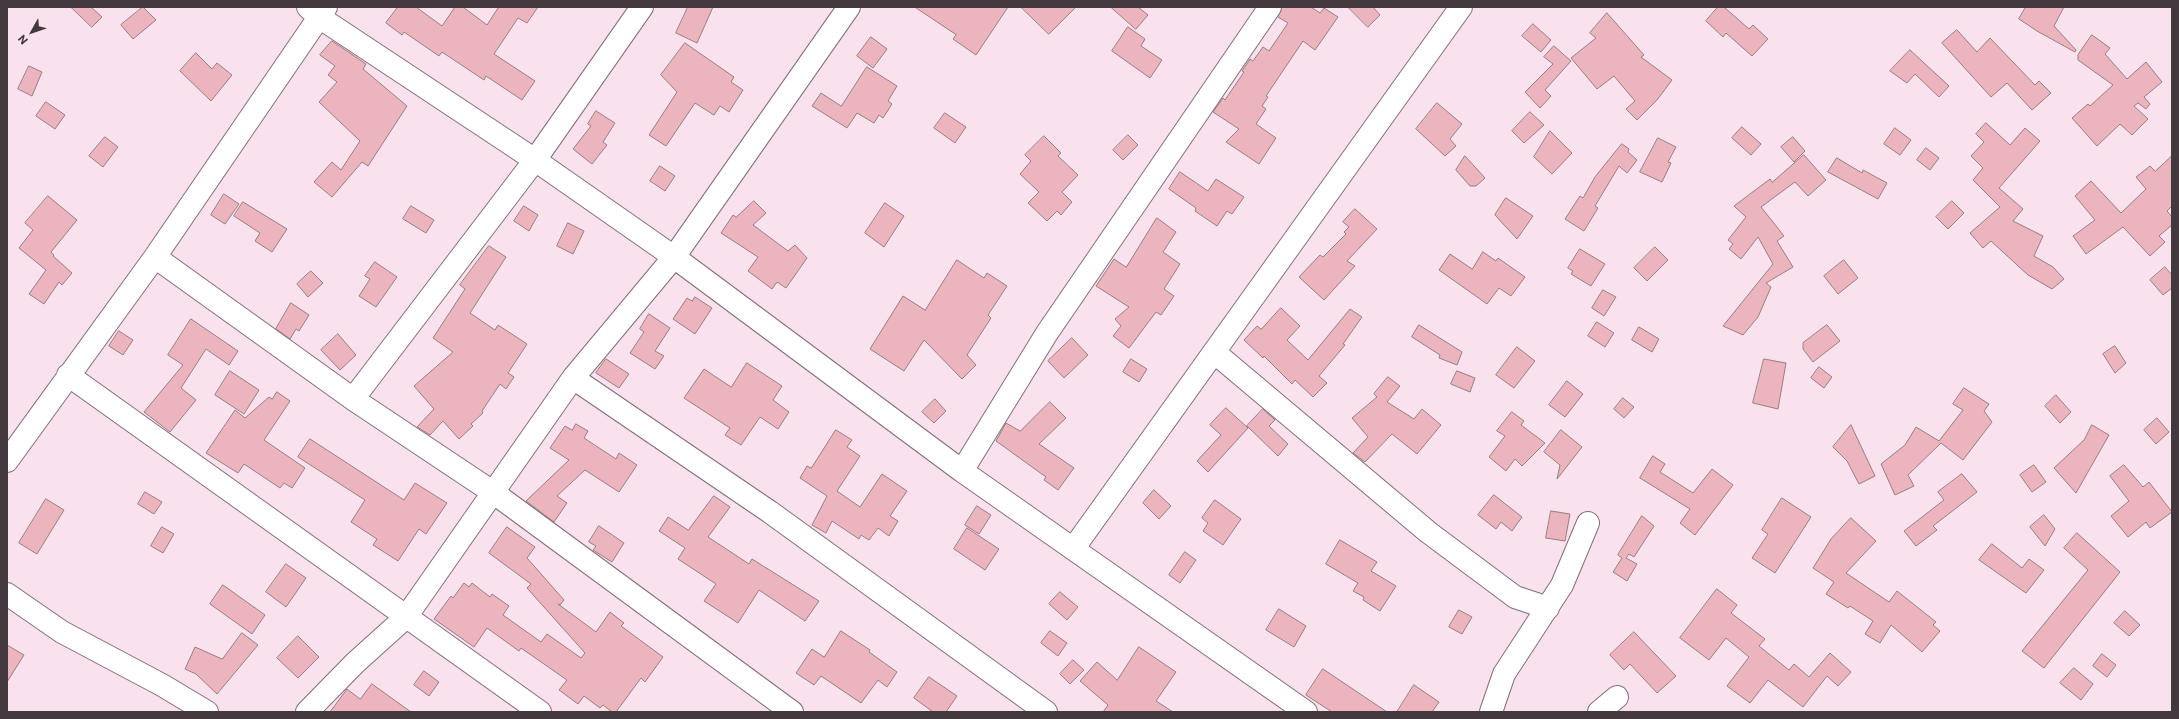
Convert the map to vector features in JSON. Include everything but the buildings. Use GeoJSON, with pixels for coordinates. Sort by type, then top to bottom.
{"type":"FeatureCollection","features":[{"type":"Feature","properties":{"kind":"street"},"geometry":{"type":"LineString","coordinates":[[352,399],[535,160],[642,7]]}},
{"type":"Feature","properties":{"kind":"street"},"geometry":{"type":"LineString","coordinates":[[307,712],[355,662],[406,617],[573,378],[674,257],[849,7]]}},
{"type":"Feature","properties":{"kind":"street"},"geometry":{"type":"LineString","coordinates":[[962,471],[1047,333],[1270,7]]}},
{"type":"Feature","properties":{"kind":"street"},"geometry":{"type":"LineString","coordinates":[[1073,548],[1461,7]]}},
{"type":"Feature","properties":{"kind":"street"},"geometry":{"type":"LineString","coordinates":[[7,460],[155,257],[318,10],[674,257],[962,471],[1306,712]]}},
{"type":"Feature","properties":{"kind":"street"},"geometry":{"type":"LineString","coordinates":[[155,257],[352,399],[494,493],[792,712]]}},
{"type":"Feature","properties":{"kind":"street"},"geometry":{"type":"LineString","coordinates":[[1214,352],[1428,532],[1515,597],[1548,608]]}},
{"type":"Feature","properties":{"kind":"street"},"geometry":{"type":"LineString","coordinates":[[68,375],[540,712]]}},
{"type":"Feature","properties":{"kind":"street"},"geometry":{"type":"LineString","coordinates":[[573,378],[770,512],[1046,712]]}},
{"type":"Feature","properties":{"kind":"street"},"geometry":{"type":"LineString","coordinates":[[1491,712],[1504,674],[1562,585],[1588,523]]}},
{"type":"Feature","properties":{"kind":"street"},"geometry":{"type":"LineString","coordinates":[[7,594],[62,632],[162,685],[207,712]]}},
{"type":"Feature","properties":{"kind":"street"},"geometry":{"type":"LineString","coordinates":[[1599,712],[1617,697]]}}]}
